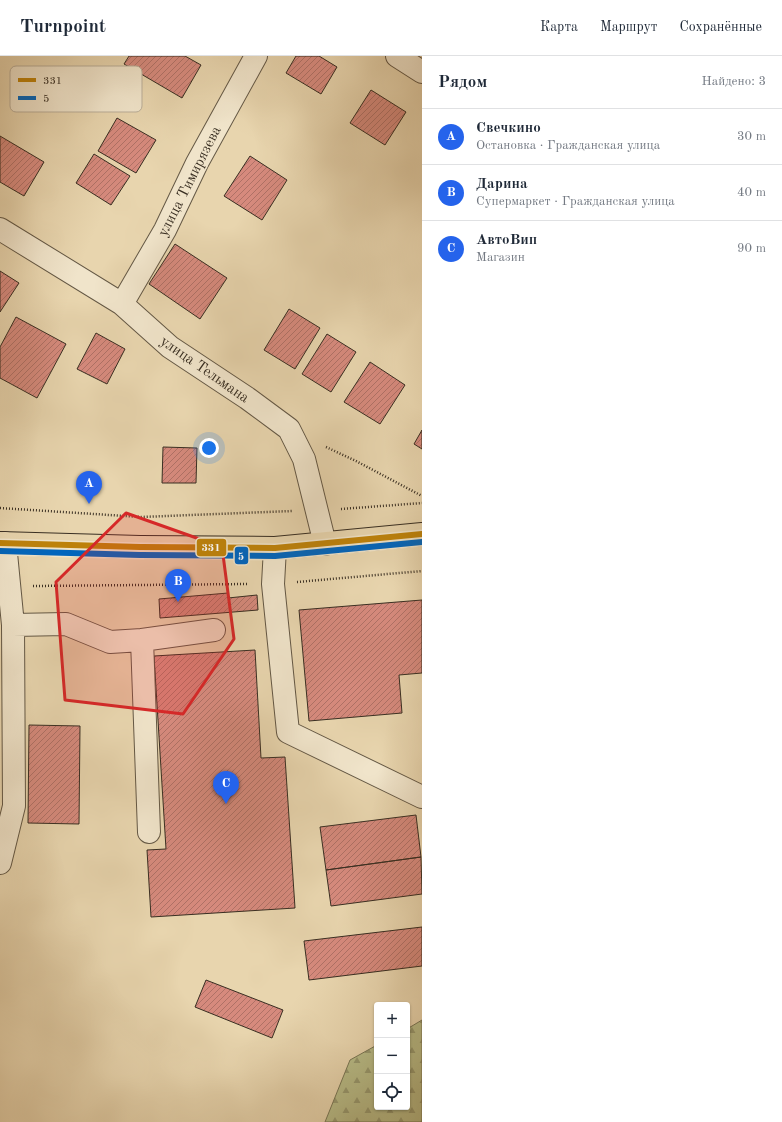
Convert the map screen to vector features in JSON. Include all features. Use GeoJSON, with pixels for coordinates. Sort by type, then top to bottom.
{"type":"FeatureCollection","features":[{"type":"Feature","properties":{"kind":"main road"},"geometry":{"type":"LineString","coordinates":[[3,543],[140,547],[275,548],[422,534]]}},
{"type":"Feature","properties":{"kind":"street","name":"улица Тимирязева"},"geometry":{"type":"LineString","coordinates":[[122,304],[165,230],[196,163],[256,56]]}},
{"type":"Feature","properties":{"kind":"street"},"geometry":{"type":"LineString","coordinates":[[397,56],[422,72]]}},
{"type":"Feature","properties":{"kind":"street","name":"улица Тельмана"},"geometry":{"type":"LineString","coordinates":[[0,229],[122,304],[170,347],[247,398],[289,429],[304,459],[318,510],[325,544]]}},
{"type":"Feature","properties":{"kind":"street"},"geometry":{"type":"LineString","coordinates":[[0,862],[7,806],[13,625],[10,586],[3,543]]}},
{"type":"Feature","properties":{"kind":"street"},"geometry":{"type":"LineString","coordinates":[[275,548],[273,584],[288,732],[422,797]]}},
{"type":"Feature","properties":{"kind":"street"},"geometry":{"type":"LineString","coordinates":[[13,625],[66,624],[110,642],[142,640],[214,630]]}},
{"type":"Feature","properties":{"kind":"street"},"geometry":{"type":"LineString","coordinates":[[142,640],[149,832]]}},
{"type":"Feature","properties":{"kind":"path"},"geometry":{"type":"LineString","coordinates":[[322,445],[422,496]]}},
{"type":"Feature","properties":{"kind":"path"},"geometry":{"type":"LineString","coordinates":[[0,508],[141,517],[318,510],[422,503]]}},
{"type":"Feature","properties":{"kind":"path"},"geometry":{"type":"LineString","coordinates":[[10,586],[273,584],[422,571]]}},
{"type":"Feature","properties":{"kind":"highlighted area"},"geometry":{"type":"Polygon","coordinates":[[[126,513],[222,547],[234,639],[183,714],[65,700],[56,582],[126,513]]]}},
{"type":"Feature","properties":{"kind":"green space"},"geometry":{"type":"Polygon","coordinates":[[[422,1020],[422,1122],[325,1122],[350,1060],[374,1047],[374,1110],[410,1110],[410,1027],[422,1020]]]}},
{"type":"Feature","properties":{"kind":"building"},"geometry":{"type":"Polygon","coordinates":[[[129,56],[185,56],[201,65],[182,98],[142,75],[142,66],[127,66],[124,64],[129,56]]]}},
{"type":"Feature","properties":{"kind":"building"},"geometry":{"type":"Polygon","coordinates":[[[296,56],[319,56],[337,67],[321,94],[286,73],[296,56]]]}},
{"type":"Feature","properties":{"kind":"building"},"geometry":{"type":"Polygon","coordinates":[[[371,90],[406,112],[385,145],[350,123],[371,90]]]}},
{"type":"Feature","properties":{"kind":"building"},"geometry":{"type":"Polygon","coordinates":[[[117,118],[156,140],[136,173],[98,151],[117,118]]]}},
{"type":"Feature","properties":{"kind":"building"},"geometry":{"type":"Polygon","coordinates":[[[0,136],[44,162],[24,196],[0,182],[0,136]]]}},
{"type":"Feature","properties":{"kind":"building"},"geometry":{"type":"Polygon","coordinates":[[[94,154],[130,176],[111,205],[76,183],[94,154]]]}},
{"type":"Feature","properties":{"kind":"building"},"geometry":{"type":"Polygon","coordinates":[[[250,156],[287,180],[262,220],[224,196],[250,156]]]}},
{"type":"Feature","properties":{"kind":"building"},"geometry":{"type":"Polygon","coordinates":[[[175,244],[227,278],[200,319],[149,284],[175,244]]]}},
{"type":"Feature","properties":{"kind":"building"},"geometry":{"type":"Polygon","coordinates":[[[0,271],[19,283],[0,312],[0,271]]]}},
{"type":"Feature","properties":{"kind":"building"},"geometry":{"type":"Polygon","coordinates":[[[289,309],[320,328],[295,369],[264,350],[289,309]]]}},
{"type":"Feature","properties":{"kind":"building"},"geometry":{"type":"Polygon","coordinates":[[[16,317],[66,344],[37,398],[0,378],[0,347],[16,317]]]}},
{"type":"Feature","properties":{"kind":"building"},"geometry":{"type":"Polygon","coordinates":[[[96,333],[125,349],[107,384],[77,369],[96,333]]]}},
{"type":"Feature","properties":{"kind":"building"},"geometry":{"type":"Polygon","coordinates":[[[327,334],[356,352],[331,392],[302,374],[327,334]]]}},
{"type":"Feature","properties":{"kind":"building"},"geometry":{"type":"Polygon","coordinates":[[[370,362],[405,385],[380,424],[344,402],[370,362]]]}},
{"type":"Feature","properties":{"kind":"building"},"geometry":{"type":"Polygon","coordinates":[[[422,430],[422,449],[414,444],[422,430]]]}},
{"type":"Feature","properties":{"kind":"building"},"geometry":{"type":"Polygon","coordinates":[[[163,447],[197,448],[196,483],[162,483],[163,447]]]}},
{"type":"Feature","properties":{"kind":"building"},"geometry":{"type":"Polygon","coordinates":[[[228,593],[228,598],[257,595],[258,610],[160,618],[159,599],[228,593]]]}},
{"type":"Feature","properties":{"kind":"building"},"geometry":{"type":"Polygon","coordinates":[[[422,600],[422,673],[399,675],[402,713],[309,721],[299,610],[422,600]]]}},
{"type":"Feature","properties":{"kind":"building"},"geometry":{"type":"Polygon","coordinates":[[[255,650],[261,758],[285,757],[295,908],[151,917],[147,850],[166,849],[154,656],[255,650]]]}},
{"type":"Feature","properties":{"kind":"building"},"geometry":{"type":"Polygon","coordinates":[[[29,725],[80,726],[79,824],[28,823],[29,725]]]}},
{"type":"Feature","properties":{"kind":"building"},"geometry":{"type":"Polygon","coordinates":[[[416,815],[421,857],[326,870],[320,827],[416,815]]]}},
{"type":"Feature","properties":{"kind":"building"},"geometry":{"type":"Polygon","coordinates":[[[421,857],[422,894],[331,906],[326,870],[421,857]]]}},
{"type":"Feature","properties":{"kind":"building"},"geometry":{"type":"Polygon","coordinates":[[[422,927],[422,966],[309,980],[304,941],[422,927]]]}},
{"type":"Feature","properties":{"kind":"building"},"geometry":{"type":"Polygon","coordinates":[[[206,980],[283,1010],[272,1038],[195,1007],[206,980]]]}},
{"type":"Feature","properties":{"kind":"transit line","name":"331"},"geometry":{"type":"LineString","coordinates":[[0,543],[140,547],[275,548],[422,534]]}},
{"type":"Feature","properties":{"kind":"transit line","name":"5"},"geometry":{"type":"LineString","coordinates":[[0,551],[140,555],[275,556],[422,542]]}},
{"type":"Feature","properties":{"kind":"place","name":"Свечкино"},"geometry":{"type":"Point","coordinates":[89,504]}},
{"type":"Feature","properties":{"kind":"place","name":"Дарина"},"geometry":{"type":"Point","coordinates":[178,602]}},
{"type":"Feature","properties":{"kind":"place","name":"АвтоВип"},"geometry":{"type":"Point","coordinates":[226,804]}}]}
